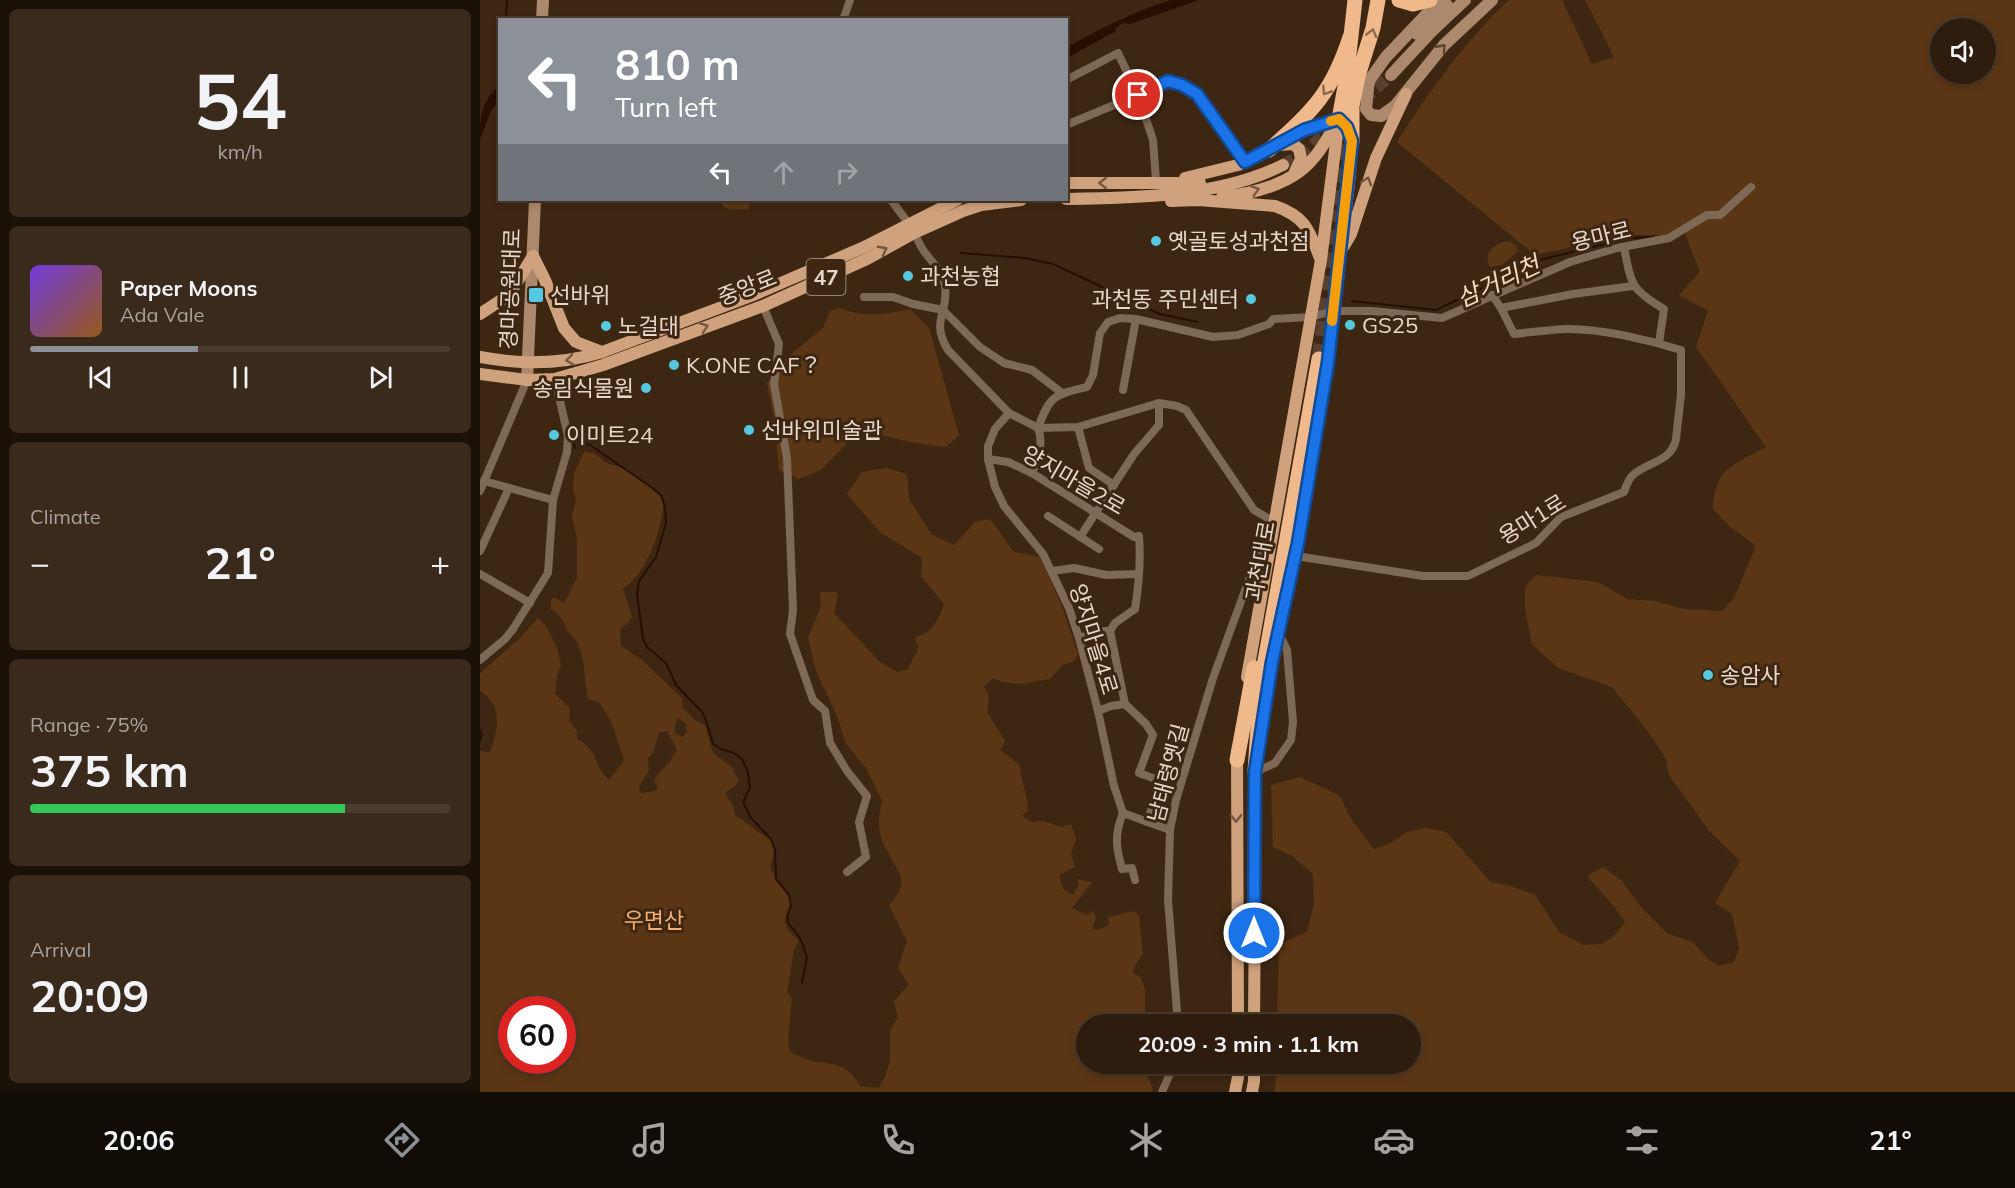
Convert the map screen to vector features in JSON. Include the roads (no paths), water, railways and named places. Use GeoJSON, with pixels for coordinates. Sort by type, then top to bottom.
{"type":"FeatureCollection","features":[{"type":"Feature","properties":{"kind":"highway"},"geometry":{"type":"LineString","coordinates":[[1339,119],[1346,81],[1355,0]]}},
{"type":"Feature","properties":{"kind":"highway"},"geometry":{"type":"LineString","coordinates":[[1352,141],[1352,106],[1358,76],[1373,28],[1378,0]]}},
{"type":"Feature","properties":{"kind":"highway"},"geometry":{"type":"LineString","coordinates":[[1399,0],[1413,4],[1430,0]]}},
{"type":"Feature","properties":{"kind":"highway"},"geometry":{"type":"LineString","coordinates":[[1277,155],[1324,94],[1336,74],[1350,37]]}},
{"type":"Feature","properties":{"kind":"highway","name":"과천대로"},"geometry":{"type":"LineString","coordinates":[[1237,760],[1316,359],[1261,683],[1255,772]]}},
{"type":"Feature","properties":{"kind":"main road"},"geometry":{"type":"LineString","coordinates":[[1339,255],[1351,234],[1376,158],[1406,94]]}},
{"type":"Feature","properties":{"kind":"main road"},"geometry":{"type":"LineString","coordinates":[[1134,196],[1169,201],[1198,200],[1248,193],[1294,175],[1314,158],[1339,119],[1352,106]]}},
{"type":"Feature","properties":{"kind":"main road"},"geometry":{"type":"LineString","coordinates":[[1254,1014],[1255,772],[1272,662],[1296,556],[1328,357],[1352,141],[1347,127],[1339,119]]}},
{"type":"Feature","properties":{"kind":"main road"},"geometry":{"type":"LineString","coordinates":[[1068,199],[1213,189],[1253,179],[1304,130],[1339,119]]}},
{"type":"Feature","properties":{"kind":"main road"},"geometry":{"type":"LineString","coordinates":[[1238,1014],[1237,739],[1269,545],[1321,260],[1339,119]]}},
{"type":"Feature","properties":{"kind":"main road"},"geometry":{"type":"LineString","coordinates":[[1068,183],[1203,183],[1246,173],[1277,155],[1288,143],[1299,149],[1301,159],[1294,175]]}},
{"type":"Feature","properties":{"kind":"main road"},"geometry":{"type":"LineString","coordinates":[[1140,183],[1201,175],[1277,155]]}},
{"type":"Feature","properties":{"kind":"main road"},"geometry":{"type":"LineString","coordinates":[[1198,200],[1275,206],[1286,210],[1300,218],[1306,226],[1321,260]]}},
{"type":"Feature","properties":{"kind":"main road","name":"중앙로"},"geometry":{"type":"LineString","coordinates":[[480,374],[527,380],[555,379],[603,365],[762,306],[867,259],[955,201]]}},
{"type":"Feature","properties":{"kind":"main road","name":"중앙로"},"geometry":{"type":"LineString","coordinates":[[480,357],[528,364],[579,359],[626,344],[751,296],[912,229],[981,205],[1013,201]]}},
{"type":"Feature","properties":{"kind":"main road"},"geometry":{"type":"LineString","coordinates":[[480,314],[509,295],[533,256]]}},
{"type":"Feature","properties":{"kind":"main road"},"geometry":{"type":"LineString","coordinates":[[533,256],[564,328],[576,342],[602,352]]}},
{"type":"Feature","properties":{"kind":"main road"},"geometry":{"type":"LineString","coordinates":[[1235,1092],[1238,1074]]}},
{"type":"Feature","properties":{"kind":"main road"},"geometry":{"type":"LineString","coordinates":[[1252,1092],[1254,1074]]}},
{"type":"Feature","properties":{"kind":"street"},"geometry":{"type":"LineString","coordinates":[[542,18],[543,0]]}},
{"type":"Feature","properties":{"kind":"street"},"geometry":{"type":"LineString","coordinates":[[844,18],[849,0]]}},
{"type":"Feature","properties":{"kind":"street"},"geometry":{"type":"LineString","coordinates":[[1440,0],[1386,57],[1369,79],[1352,106],[1361,113],[1382,116],[1395,106],[1444,45],[1492,0]]}},
{"type":"Feature","properties":{"kind":"street"},"geometry":{"type":"LineString","coordinates":[[1453,0],[1417,34],[1388,72],[1465,0]]}},
{"type":"Feature","properties":{"kind":"street"},"geometry":{"type":"LineString","coordinates":[[1068,79],[1118,53],[1138,95],[1153,140],[1156,180]]}},
{"type":"Feature","properties":{"kind":"street"},"geometry":{"type":"LineString","coordinates":[[1369,79],[1366,108],[1371,115]]}},
{"type":"Feature","properties":{"kind":"street"},"geometry":{"type":"LineString","coordinates":[[1068,124],[1168,81],[1182,85],[1197,94],[1245,162]]}},
{"type":"Feature","properties":{"kind":"street","name":"용마로"},"geometry":{"type":"LineString","coordinates":[[1136,319],[1213,337],[1238,335],[1269,324],[1273,319],[1311,317],[1333,311],[1372,311],[1442,318],[1570,262],[1624,247],[1669,238],[1707,215],[1720,215],[1751,187]]}},
{"type":"Feature","properties":{"kind":"street","name":"경마공원대로"},"geometry":{"type":"LineString","coordinates":[[527,380],[535,201]]}},
{"type":"Feature","properties":{"kind":"street"},"geometry":{"type":"LineString","coordinates":[[892,201],[912,229],[924,252],[938,267],[945,286],[939,325],[940,338],[948,350],[1009,413],[1038,428],[1078,427],[1159,404],[1177,406],[1186,410],[1254,510],[1271,520],[1272,528]]}},
{"type":"Feature","properties":{"kind":"street"},"geometry":{"type":"LineString","coordinates":[[1624,247],[1633,286],[1648,300],[1664,309],[1659,344]]}},
{"type":"Feature","properties":{"kind":"street"},"geometry":{"type":"LineString","coordinates":[[1501,308],[1573,294],[1633,286]]}},
{"type":"Feature","properties":{"kind":"street","name":"용마1로"},"geometry":{"type":"LineString","coordinates":[[1296,556],[1423,576],[1468,576],[1536,543],[1561,517],[1624,492],[1632,475],[1668,455],[1675,446],[1681,394],[1681,350],[1617,335],[1568,329],[1514,334],[1492,295]]}},
{"type":"Feature","properties":{"kind":"street"},"geometry":{"type":"LineString","coordinates":[[864,297],[893,297],[943,310],[980,346],[1004,363],[1032,370],[1062,393]]}},
{"type":"Feature","properties":{"kind":"street"},"geometry":{"type":"LineString","coordinates":[[762,306],[779,344],[774,384],[787,458],[794,610],[790,634],[813,700],[825,711],[830,743],[847,771],[867,796],[859,822],[866,857],[847,872]]}},
{"type":"Feature","properties":{"kind":"street"},"geometry":{"type":"LineString","coordinates":[[1032,473],[1040,455],[1038,428],[1047,404],[1062,393],[1087,387],[1093,375],[1100,333],[1108,322],[1120,318],[1136,319],[1123,390]]}},
{"type":"Feature","properties":{"kind":"street"},"geometry":{"type":"LineString","coordinates":[[480,660],[505,639],[548,573],[553,500],[567,452],[568,436],[555,379]]}},
{"type":"Feature","properties":{"kind":"street"},"geometry":{"type":"LineString","coordinates":[[480,491],[527,380]]}},
{"type":"Feature","properties":{"kind":"street"},"geometry":{"type":"LineString","coordinates":[[1080,537],[1134,454],[1159,425],[1159,404]]}},
{"type":"Feature","properties":{"kind":"street","name":"양지마을4로"},"geometry":{"type":"LineString","coordinates":[[1009,413],[995,429],[988,446],[988,459],[995,487],[1004,506],[1030,535],[1043,554],[1069,608],[1079,638],[1114,786],[1123,813]]}},
{"type":"Feature","properties":{"kind":"street"},"geometry":{"type":"LineString","coordinates":[[1078,427],[1089,468],[1114,485]]}},
{"type":"Feature","properties":{"kind":"street","name":"양지마을2로"},"geometry":{"type":"LineString","coordinates":[[988,459],[1008,462],[1032,473],[1134,537],[1139,536],[1141,554],[1139,574]]}},
{"type":"Feature","properties":{"kind":"street"},"geometry":{"type":"LineString","coordinates":[[484,481],[553,500]]}},
{"type":"Feature","properties":{"kind":"street"},"geometry":{"type":"LineString","coordinates":[[480,551],[509,488]]}},
{"type":"Feature","properties":{"kind":"street"},"geometry":{"type":"LineString","coordinates":[[1048,516],[1099,549]]}},
{"type":"Feature","properties":{"kind":"street","name":"남태령옛길"},"geometry":{"type":"LineString","coordinates":[[1177,1014],[1168,900],[1170,830],[1176,800],[1213,678],[1255,563],[1269,545]]}},
{"type":"Feature","properties":{"kind":"street"},"geometry":{"type":"LineString","coordinates":[[1052,571],[1074,568],[1106,575],[1139,574],[1135,609],[1115,623],[1110,631],[1125,704],[1146,724],[1153,735],[1139,773],[1161,781],[1147,822]]}},
{"type":"Feature","properties":{"kind":"street"},"geometry":{"type":"LineString","coordinates":[[480,574],[530,603]]}},
{"type":"Feature","properties":{"kind":"street"},"geometry":{"type":"LineString","coordinates":[[1079,638],[1101,631],[1110,631]]}},
{"type":"Feature","properties":{"kind":"street"},"geometry":{"type":"LineString","coordinates":[[1255,772],[1275,763],[1291,740],[1293,722],[1287,650],[1279,633]]}},
{"type":"Feature","properties":{"kind":"street"},"geometry":{"type":"LineString","coordinates":[[1098,711],[1125,704]]}},
{"type":"Feature","properties":{"kind":"street"},"geometry":{"type":"LineString","coordinates":[[1135,880],[1132,868],[1122,869],[1117,852],[1116,831],[1123,813],[1170,830]]}},
{"type":"Feature","properties":{"kind":"street"},"geometry":{"type":"LineString","coordinates":[[1162,1092],[1170,1074]]}},
{"type":"Feature","properties":{"kind":"waterway"},"geometry":{"type":"LineString","coordinates":[[506,18],[507,0]]}},
{"type":"Feature","properties":{"kind":"waterway","name":"삼거리천"},"geometry":{"type":"LineString","coordinates":[[1352,301],[1436,310],[1531,262],[1629,238],[1653,237]]}},
{"type":"Feature","properties":{"kind":"waterway","name":"삼거리천"},"geometry":{"type":"LineString","coordinates":[[961,253],[1025,258],[1053,264],[1160,314],[1198,322]]}},
{"type":"Feature","properties":{"kind":"waterway"},"geometry":{"type":"LineString","coordinates":[[572,439],[590,445],[661,495],[665,507],[666,523],[656,557],[639,581],[637,594],[643,639],[647,647],[666,663],[676,685],[702,712],[713,744],[742,759],[748,772],[750,788],[743,802],[751,818],[771,839],[775,850],[776,879],[789,895],[791,905],[787,916],[789,924],[800,938],[807,957],[802,983]]}},
{"type":"Feature","properties":{"kind":"waterway"},"geometry":{"type":"LineString","coordinates":[[572,439],[575,448]]}},
{"type":"Feature","properties":{"kind":"waterway"},"geometry":{"type":"LineString","coordinates":[[480,731],[482,734],[480,741]]}},
{"type":"Feature","properties":{"kind":"tunnel"},"geometry":{"type":"LineString","coordinates":[[1363,100],[1391,75]]}},
{"type":"Feature","properties":{"kind":"tunnel"},"geometry":{"type":"LineString","coordinates":[[1334,205],[1347,110]]}},
{"type":"Feature","properties":{"kind":"tunnel"},"geometry":{"type":"LineString","coordinates":[[1283,165],[1303,153],[1332,128]]}},
{"type":"Feature","properties":{"kind":"tunnel"},"geometry":{"type":"LineString","coordinates":[[1319,359],[1340,211]]}},
{"type":"Feature","properties":{"kind":"place","name":"옛골토성과천점"},"geometry":{"type":"Point","coordinates":[1156,241]}},
{"type":"Feature","properties":{"kind":"place","name":"과천농협"},"geometry":{"type":"Point","coordinates":[908,276]}},
{"type":"Feature","properties":{"kind":"place","name":"선바위"},"geometry":{"type":"Point","coordinates":[536,295]}},
{"type":"Feature","properties":{"kind":"place","name":"과천동 주민센터"},"geometry":{"type":"Point","coordinates":[1251,299]}},
{"type":"Feature","properties":{"kind":"place","name":"GS25"},"geometry":{"type":"Point","coordinates":[1350,325]}},
{"type":"Feature","properties":{"kind":"place","name":"노걸대"},"geometry":{"type":"Point","coordinates":[606,326]}},
{"type":"Feature","properties":{"kind":"place","name":"K.ONE CAF？"},"geometry":{"type":"Point","coordinates":[674,365]}},
{"type":"Feature","properties":{"kind":"place","name":"송림식물원"},"geometry":{"type":"Point","coordinates":[646,388]}},
{"type":"Feature","properties":{"kind":"place","name":"선바위미술관"},"geometry":{"type":"Point","coordinates":[749,430]}},
{"type":"Feature","properties":{"kind":"place","name":"이미트24"},"geometry":{"type":"Point","coordinates":[554,435]}},
{"type":"Feature","properties":{"kind":"place","name":"송암사"},"geometry":{"type":"Point","coordinates":[1708,675]}},
{"type":"Feature","properties":{"kind":"park label","name":"우면산"},"geometry":{"type":"Point","coordinates":[654,920]}}]}
